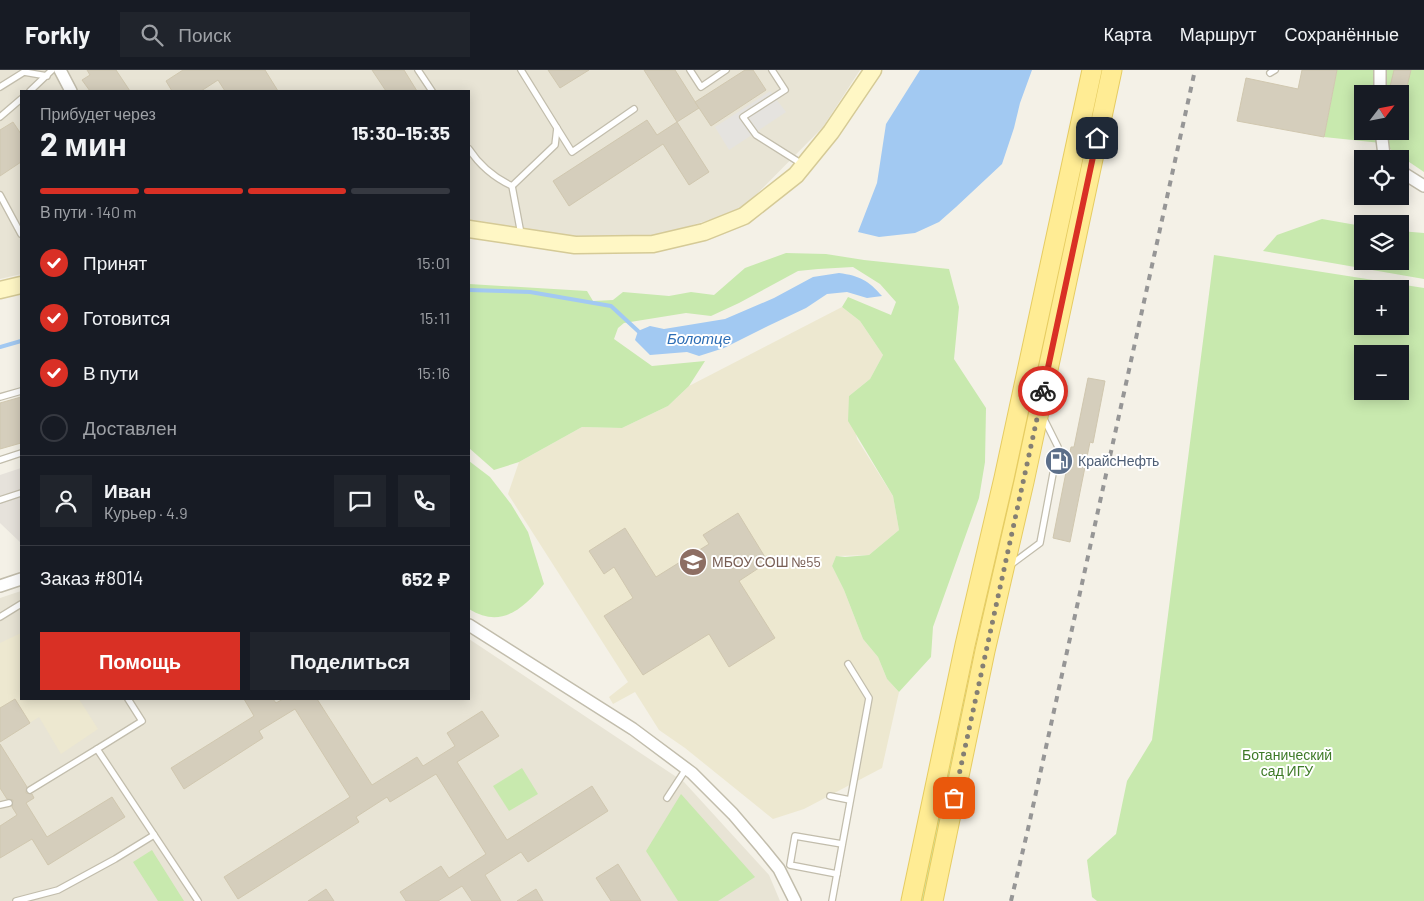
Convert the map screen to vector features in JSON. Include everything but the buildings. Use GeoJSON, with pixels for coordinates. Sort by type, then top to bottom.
{"type":"FeatureCollection","features":[{"type":"Feature","properties":{"kind":"main road"},"geometry":{"type":"LineString","coordinates":[[911,901],[965,645],[1004,478],[1092,70]]}},
{"type":"Feature","properties":{"kind":"main road"},"geometry":{"type":"LineString","coordinates":[[933,901],[983,661],[1112,70]]}},
{"type":"Feature","properties":{"kind":"street"},"geometry":{"type":"LineString","coordinates":[[60,70],[70,90]]}},
{"type":"Feature","properties":{"kind":"street"},"geometry":{"type":"LineString","coordinates":[[470,229],[576,245],[653,244],[704,232],[744,216],[796,175],[831,132],[873,70]]}},
{"type":"Feature","properties":{"kind":"street"},"geometry":{"type":"LineString","coordinates":[[1380,70],[1380,85]]}},
{"type":"Feature","properties":{"kind":"street"},"geometry":{"type":"LineString","coordinates":[[1409,177],[1424,186]]}},
{"type":"Feature","properties":{"kind":"street"},"geometry":{"type":"LineString","coordinates":[[0,290],[20,285]]}},
{"type":"Feature","properties":{"kind":"street"},"geometry":{"type":"LineString","coordinates":[[0,586],[20,579]]}},
{"type":"Feature","properties":{"kind":"street"},"geometry":{"type":"LineString","coordinates":[[470,626],[633,730],[686,768],[733,814],[762,848],[779,869],[795,901]]}},
{"type":"Feature","properties":{"kind":"lane"},"geometry":{"type":"LineString","coordinates":[[31,90],[52,70]]}},
{"type":"Feature","properties":{"kind":"lane"},"geometry":{"type":"LineString","coordinates":[[418,70],[431,90]]}},
{"type":"Feature","properties":{"kind":"lane"},"geometry":{"type":"LineString","coordinates":[[521,70],[572,152],[634,109]]}},
{"type":"Feature","properties":{"kind":"lane"},"geometry":{"type":"LineString","coordinates":[[690,70],[701,87],[726,70]]}},
{"type":"Feature","properties":{"kind":"lane"},"geometry":{"type":"LineString","coordinates":[[772,70],[785,90],[743,117],[756,135],[804,165]]}},
{"type":"Feature","properties":{"kind":"lane"},"geometry":{"type":"LineString","coordinates":[[0,87],[24,72],[47,76]]}},
{"type":"Feature","properties":{"kind":"lane"},"geometry":{"type":"LineString","coordinates":[[0,117],[20,100]]}},
{"type":"Feature","properties":{"kind":"lane"},"geometry":{"type":"LineString","coordinates":[[512,186],[555,144],[557,128]]}},
{"type":"Feature","properties":{"kind":"lane"},"geometry":{"type":"LineString","coordinates":[[470,150],[477,161],[495,178],[512,186]]}},
{"type":"Feature","properties":{"kind":"lane"},"geometry":{"type":"LineString","coordinates":[[512,186],[521,236]]}},
{"type":"Feature","properties":{"kind":"lane"},"geometry":{"type":"LineString","coordinates":[[0,195],[20,232]]}},
{"type":"Feature","properties":{"kind":"lane"},"geometry":{"type":"LineString","coordinates":[[0,398],[20,391]]}},
{"type":"Feature","properties":{"kind":"lane"},"geometry":{"type":"LineString","coordinates":[[1004,571],[1040,543],[1058,447],[1039,410]]}},
{"type":"Feature","properties":{"kind":"lane"},"geometry":{"type":"LineString","coordinates":[[0,460],[20,453]]}},
{"type":"Feature","properties":{"kind":"lane"},"geometry":{"type":"LineString","coordinates":[[0,500],[20,493]]}},
{"type":"Feature","properties":{"kind":"lane"},"geometry":{"type":"LineString","coordinates":[[0,617],[20,605]]}},
{"type":"Feature","properties":{"kind":"lane"},"geometry":{"type":"LineString","coordinates":[[832,901],[868,698],[848,664]]}},
{"type":"Feature","properties":{"kind":"lane"},"geometry":{"type":"LineString","coordinates":[[30,790],[142,721],[129,700]]}},
{"type":"Feature","properties":{"kind":"lane"},"geometry":{"type":"LineString","coordinates":[[97,748],[198,901]]}},
{"type":"Feature","properties":{"kind":"lane"},"geometry":{"type":"LineString","coordinates":[[666,798],[686,768]]}},
{"type":"Feature","properties":{"kind":"lane"},"geometry":{"type":"LineString","coordinates":[[830,796],[850,800]]}},
{"type":"Feature","properties":{"kind":"lane"},"geometry":{"type":"LineString","coordinates":[[0,805],[10,803]]}},
{"type":"Feature","properties":{"kind":"lane"},"geometry":{"type":"LineString","coordinates":[[16,901],[58,890],[115,859],[154,834]]}},
{"type":"Feature","properties":{"kind":"lane"},"geometry":{"type":"LineString","coordinates":[[837,874],[790,865],[794,836],[842,844]]}},
{"type":"Feature","properties":{"kind":"shaded area"},"geometry":{"type":"Polygon","coordinates":[[[0,70],[860,70],[823,127],[740,211],[652,237],[576,240],[470,220],[470,90],[20,90],[20,274],[0,279],[0,70]]]}},
{"type":"Feature","properties":{"kind":"shaded area"},"geometry":{"type":"Polygon","coordinates":[[[770,91],[786,112],[729,150],[715,127],[770,91]]]}},
{"type":"Feature","properties":{"kind":"shaded area","name":"МБОУ СОШ №55"},"geometry":{"type":"Polygon","coordinates":[[[842,307],[860,321],[883,355],[870,379],[849,396],[857,439],[893,496],[899,530],[869,555],[836,556],[832,566],[844,590],[863,639],[878,657],[887,679],[899,692],[882,768],[804,809],[773,819],[685,748],[659,730],[635,692],[613,704],[609,697],[628,682],[508,494],[519,462],[582,427],[622,428],[668,406],[689,386],[842,307]]]}},
{"type":"Feature","properties":{"kind":"shaded area"},"geometry":{"type":"Polygon","coordinates":[[[20,468],[20,542],[0,523],[0,475],[20,468]]]}},
{"type":"Feature","properties":{"kind":"shaded area"},"geometry":{"type":"Polygon","coordinates":[[[20,591],[20,700],[470,700],[470,640],[684,782],[769,875],[780,901],[0,901],[0,598],[20,591]]]}},
{"type":"Feature","properties":{"kind":"shaded area"},"geometry":{"type":"Polygon","coordinates":[[[20,633],[20,700],[80,700],[98,729],[61,754],[39,717],[0,742],[0,643],[20,633]]]}},
{"type":"Feature","properties":{"kind":"green space"},"geometry":{"type":"Polygon","coordinates":[[[1101,70],[1104,70],[923,901],[920,901],[1101,70]]]}},
{"type":"Feature","properties":{"kind":"green space"},"geometry":{"type":"Polygon","coordinates":[[[1337,70],[1424,70],[1424,172],[1409,162],[1409,150],[1391,150],[1381,143],[1324,137],[1337,70]]]}},
{"type":"Feature","properties":{"kind":"green space"},"geometry":{"type":"Polygon","coordinates":[[[1322,219],[1354,225],[1354,267],[1263,251],[1277,235],[1322,219]]]}},
{"type":"Feature","properties":{"kind":"green space"},"geometry":{"type":"Polygon","coordinates":[[[1409,232],[1424,233],[1424,279],[1372,270],[1409,270],[1409,232]]]}},
{"type":"Feature","properties":{"kind":"green space"},"geometry":{"type":"Polygon","coordinates":[[[786,253],[826,254],[949,269],[959,307],[954,359],[986,408],[985,462],[979,498],[933,627],[931,657],[899,692],[887,679],[878,657],[863,639],[844,590],[832,566],[836,556],[869,555],[899,530],[893,496],[848,421],[849,396],[870,379],[883,355],[860,321],[842,307],[848,297],[891,315],[896,302],[880,284],[853,267],[798,271],[711,316],[686,313],[624,323],[618,328],[614,339],[652,366],[705,361],[689,386],[668,406],[622,428],[582,427],[519,462],[494,470],[470,449],[470,284],[587,291],[593,301],[613,300],[623,292],[669,296],[691,292],[714,295],[745,268],[786,253]]]}},
{"type":"Feature","properties":{"kind":"green space","name":"Ботанический сад ИГУ"},"geometry":{"type":"Polygon","coordinates":[[[1214,255],[1373,280],[1354,280],[1354,335],[1409,335],[1409,286],[1424,288],[1424,901],[1097,901],[1092,897],[1087,860],[1116,834],[1127,781],[1152,740],[1214,255]]]}},
{"type":"Feature","properties":{"kind":"green space"},"geometry":{"type":"Polygon","coordinates":[[[470,462],[490,477],[511,504],[528,532],[544,584],[528,601],[511,613],[491,617],[470,610],[470,462]]]}},
{"type":"Feature","properties":{"kind":"green space"},"geometry":{"type":"Polygon","coordinates":[[[522,768],[538,794],[509,811],[493,786],[522,768]]]}},
{"type":"Feature","properties":{"kind":"green space"},"geometry":{"type":"Polygon","coordinates":[[[681,794],[755,877],[718,901],[678,901],[646,851],[681,794]]]}},
{"type":"Feature","properties":{"kind":"green space"},"geometry":{"type":"Polygon","coordinates":[[[152,850],[184,901],[158,901],[133,862],[152,850]]]}},
{"type":"Feature","properties":{"kind":"water"},"geometry":{"type":"Polygon","coordinates":[[[920,70],[1032,70],[1002,164],[956,207],[939,222],[915,233],[879,237],[858,232],[877,183],[886,124],[920,70]]]}},
{"type":"Feature","properties":{"kind":"water","name":"Болотце"},"geometry":{"type":"Polygon","coordinates":[[[839,273],[863,280],[882,296],[867,298],[847,292],[827,294],[806,308],[724,348],[699,356],[687,352],[650,355],[635,340],[638,331],[650,326],[664,329],[725,319],[774,298],[813,277],[839,273]]]}},
{"type":"Feature","properties":{"kind":"waterway"},"geometry":{"type":"LineString","coordinates":[[470,290],[530,292],[611,306],[638,331]]}},
{"type":"Feature","properties":{"kind":"waterway"},"geometry":{"type":"LineString","coordinates":[[0,347],[20,341]]}},
{"type":"Feature","properties":{"kind":"railway"},"geometry":{"type":"LineString","coordinates":[[1011,901],[1195,70]]}},
{"type":"Feature","properties":{"kind":"way so far"},"geometry":{"type":"LineString","coordinates":[[954,798],[1043,391]]}},
{"type":"Feature","properties":{"kind":"place","name":"КрайсНефть"},"geometry":{"type":"Point","coordinates":[1059,461]}},
{"type":"Feature","properties":{"kind":"place","name":"МБОУ СОШ №55"},"geometry":{"type":"Point","coordinates":[693,562]}},
{"type":"Feature","properties":{"kind":"route"},"geometry":{"type":"LineString","coordinates":[[1043,391],[1097,138]]}}]}
